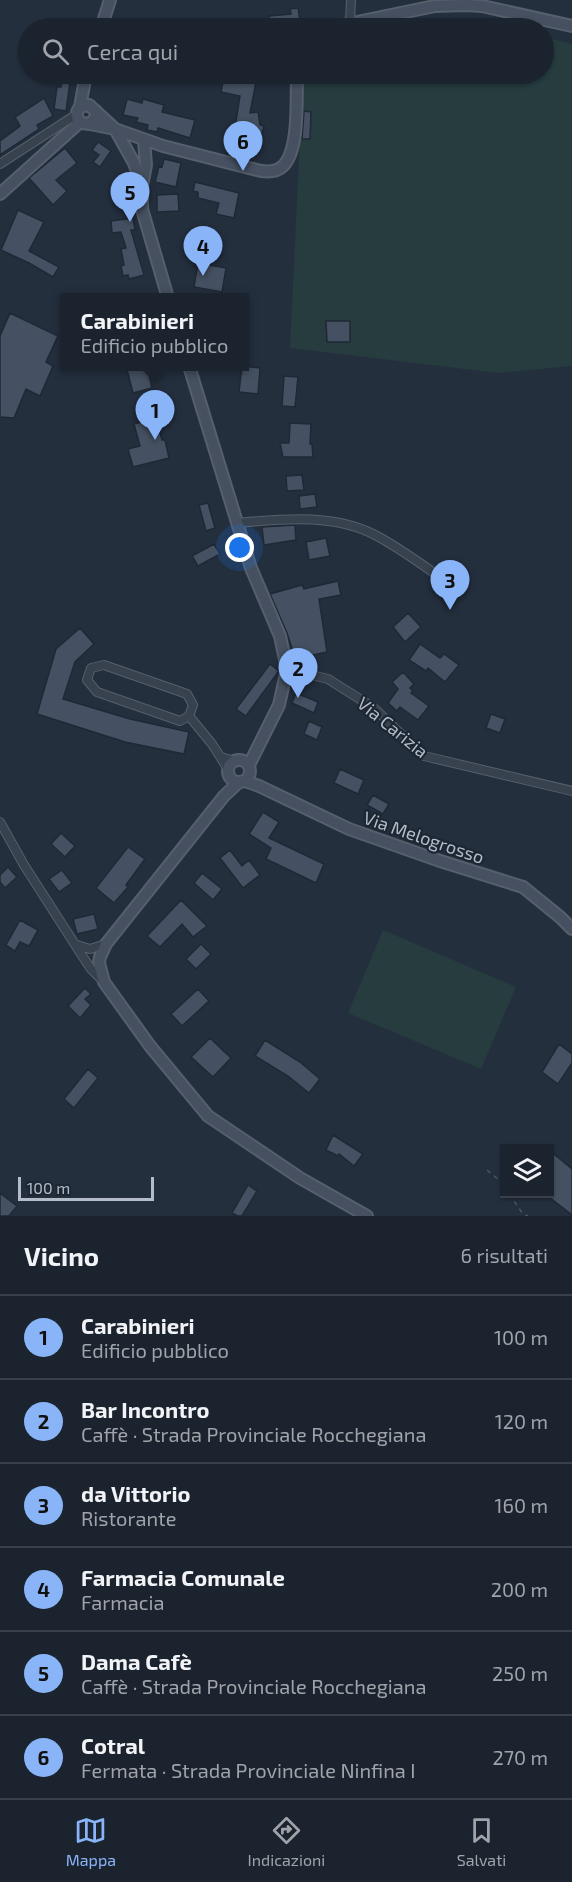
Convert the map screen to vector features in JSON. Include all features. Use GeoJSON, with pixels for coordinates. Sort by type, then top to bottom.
{"type":"FeatureCollection","features":[{"type":"Feature","properties":{"kind":"main road"},"geometry":{"type":"LineString","coordinates":[[104,18],[110,0]]}},
{"type":"Feature","properties":{"kind":"main road"},"geometry":{"type":"LineString","coordinates":[[379,18],[435,6],[466,5],[482,6],[536,18]]}},
{"type":"Feature","properties":{"kind":"main road"},"geometry":{"type":"LineString","coordinates":[[554,22],[572,26]]}},
{"type":"Feature","properties":{"kind":"main road"},"geometry":{"type":"LineString","coordinates":[[81,117],[86,84]]}},
{"type":"Feature","properties":{"kind":"main road"},"geometry":{"type":"LineString","coordinates":[[81,117],[95,120],[89,84]]}},
{"type":"Feature","properties":{"kind":"main road"},"geometry":{"type":"LineString","coordinates":[[81,117],[163,146],[261,171],[279,170],[286,162],[293,143],[296,84]]}},
{"type":"Feature","properties":{"kind":"main road"},"geometry":{"type":"LineString","coordinates":[[0,194],[81,117],[86,104],[115,129],[134,163],[142,186]]}},
{"type":"Feature","properties":{"kind":"main road"},"geometry":{"type":"LineString","coordinates":[[134,163],[138,148],[144,140]]}},
{"type":"Feature","properties":{"kind":"main road"},"geometry":{"type":"LineString","coordinates":[[144,140],[146,165],[142,186],[142,209],[167,293]]}},
{"type":"Feature","properties":{"kind":"main road"},"geometry":{"type":"LineString","coordinates":[[146,165],[163,146]]}},
{"type":"Feature","properties":{"kind":"main road"},"geometry":{"type":"LineString","coordinates":[[191,371],[251,568],[280,636],[287,669],[279,705],[256,749],[224,796],[106,944],[99,960],[99,969],[104,982],[150,1046],[208,1116],[300,1178],[367,1216]]}},
{"type":"Feature","properties":{"kind":"main road","name":"Via Melogrosso"},"geometry":{"type":"LineString","coordinates":[[240,771],[259,786],[349,829],[437,861],[523,887],[572,929]]}},
{"type":"Feature","properties":{"kind":"street"},"geometry":{"type":"LineString","coordinates":[[351,0],[351,18]]}},
{"type":"Feature","properties":{"kind":"street"},"geometry":{"type":"LineString","coordinates":[[0,164],[81,117]]}},
{"type":"Feature","properties":{"kind":"street"},"geometry":{"type":"LineString","coordinates":[[237,523],[318,520],[346,525],[375,535],[451,585]]}},
{"type":"Feature","properties":{"kind":"street"},"geometry":{"type":"LineString","coordinates":[[104,665],[187,694],[193,705],[189,716],[180,721],[97,692],[87,680],[91,668],[104,665]]}},
{"type":"Feature","properties":{"kind":"street","name":"Via Carizia"},"geometry":{"type":"LineString","coordinates":[[287,669],[328,679],[374,708],[424,756],[572,791]]}},
{"type":"Feature","properties":{"kind":"street"},"geometry":{"type":"LineString","coordinates":[[189,716],[220,756],[240,771]]}},
{"type":"Feature","properties":{"kind":"street"},"geometry":{"type":"LineString","coordinates":[[0,822],[24,865],[83,957],[104,982]]}},
{"type":"Feature","properties":{"kind":"street"},"geometry":{"type":"LineString","coordinates":[[76,944],[90,950],[106,944]]}},
{"type":"Feature","properties":{"kind":"street"},"geometry":{"type":"LineString","coordinates":[[83,957],[88,960],[99,960]]}},
{"type":"Feature","properties":{"kind":"path"},"geometry":{"type":"LineString","coordinates":[[487,1170],[500,1182]]}},
{"type":"Feature","properties":{"kind":"path"},"geometry":{"type":"LineString","coordinates":[[512,1198],[522,1214],[528,1216]]}},
{"type":"Feature","properties":{"kind":"green space"},"geometry":{"type":"Polygon","coordinates":[[[554,40],[572,44],[572,366],[498,373],[290,348],[303,84],[554,84],[554,40]]]}},
{"type":"Feature","properties":{"kind":"green space"},"geometry":{"type":"Polygon","coordinates":[[[383,930],[516,987],[481,1069],[348,1013],[383,930]]]}},
{"type":"Feature","properties":{"kind":"building"},"geometry":{"type":"Polygon","coordinates":[[[298,8],[299,18],[269,18],[269,16],[291,14],[290,9],[298,8]]]}},
{"type":"Feature","properties":{"kind":"building"},"geometry":{"type":"Polygon","coordinates":[[[61,84],[70,84],[66,111],[54,109],[57,87],[61,87],[61,84]]]}},
{"type":"Feature","properties":{"kind":"building"},"geometry":{"type":"Polygon","coordinates":[[[222,84],[256,84],[250,113],[258,112],[260,125],[264,126],[262,134],[259,134],[254,157],[231,152],[240,96],[221,92],[222,84]]]}},
{"type":"Feature","properties":{"kind":"building"},"geometry":{"type":"Polygon","coordinates":[[[44,98],[53,116],[37,125],[39,129],[0,155],[0,141],[20,126],[15,117],[44,98]]]}},
{"type":"Feature","properties":{"kind":"building"},"geometry":{"type":"Polygon","coordinates":[[[127,99],[142,103],[143,99],[164,105],[162,112],[195,120],[190,138],[158,128],[157,132],[147,130],[148,125],[136,122],[138,118],[123,115],[127,99]]]}},
{"type":"Feature","properties":{"kind":"building"},"geometry":{"type":"Polygon","coordinates":[[[304,111],[311,112],[310,139],[302,139],[304,111]]]}},
{"type":"Feature","properties":{"kind":"building"},"geometry":{"type":"Polygon","coordinates":[[[98,142],[111,151],[100,167],[93,162],[99,155],[92,150],[98,142]]]}},
{"type":"Feature","properties":{"kind":"building"},"geometry":{"type":"Polygon","coordinates":[[[65,148],[77,163],[56,180],[67,191],[53,205],[29,178],[65,148]]]}},
{"type":"Feature","properties":{"kind":"building"},"geometry":{"type":"Polygon","coordinates":[[[164,159],[181,163],[176,187],[155,182],[159,166],[162,167],[164,159]]]}},
{"type":"Feature","properties":{"kind":"building"},"geometry":{"type":"Polygon","coordinates":[[[195,182],[239,193],[234,218],[216,214],[219,203],[198,198],[198,192],[193,191],[195,182]]]}},
{"type":"Feature","properties":{"kind":"building"},"geometry":{"type":"Polygon","coordinates":[[[178,194],[179,211],[157,212],[157,195],[178,194]]]}},
{"type":"Feature","properties":{"kind":"building"},"geometry":{"type":"Polygon","coordinates":[[[18,210],[44,222],[29,251],[59,267],[53,277],[1,250],[18,210]]]}},
{"type":"Feature","properties":{"kind":"building"},"geometry":{"type":"Polygon","coordinates":[[[133,218],[135,230],[131,230],[144,275],[129,279],[128,275],[123,276],[121,266],[124,265],[121,249],[126,248],[121,232],[112,233],[111,221],[133,218]]]}},
{"type":"Feature","properties":{"kind":"building"},"geometry":{"type":"Polygon","coordinates":[[[198,263],[226,268],[222,292],[194,287],[198,263]]]}},
{"type":"Feature","properties":{"kind":"building"},"geometry":{"type":"Polygon","coordinates":[[[10,313],[58,336],[46,362],[53,366],[40,396],[26,389],[14,418],[0,417],[0,336],[10,313]]]}},
{"type":"Feature","properties":{"kind":"building"},"geometry":{"type":"Polygon","coordinates":[[[326,321],[350,321],[350,342],[327,342],[326,321]]]}},
{"type":"Feature","properties":{"kind":"building"},"geometry":{"type":"Polygon","coordinates":[[[249,367],[260,368],[258,394],[239,392],[241,371],[249,371],[249,367]]]}},
{"type":"Feature","properties":{"kind":"building"},"geometry":{"type":"Polygon","coordinates":[[[127,371],[148,371],[152,388],[133,393],[127,371]]]}},
{"type":"Feature","properties":{"kind":"building"},"geometry":{"type":"Polygon","coordinates":[[[284,376],[298,377],[295,407],[282,406],[284,376]]]}},
{"type":"Feature","properties":{"kind":"building"},"geometry":{"type":"Polygon","coordinates":[[[156,418],[169,458],[133,467],[128,449],[140,446],[134,424],[156,418]]]}},
{"type":"Feature","properties":{"kind":"building"},"geometry":{"type":"Polygon","coordinates":[[[290,423],[311,424],[310,444],[312,444],[313,457],[283,457],[280,443],[289,443],[290,423]]]}},
{"type":"Feature","properties":{"kind":"building"},"geometry":{"type":"Polygon","coordinates":[[[302,475],[304,490],[287,491],[286,476],[302,475]]]}},
{"type":"Feature","properties":{"kind":"building"},"geometry":{"type":"Polygon","coordinates":[[[315,494],[317,507],[300,509],[299,496],[315,494]]]}},
{"type":"Feature","properties":{"kind":"building"},"geometry":{"type":"Polygon","coordinates":[[[208,503],[215,528],[206,531],[199,505],[208,503]]]}},
{"type":"Feature","properties":{"kind":"building"},"geometry":{"type":"Polygon","coordinates":[[[295,525],[296,540],[264,545],[262,527],[295,525]]]}},
{"type":"Feature","properties":{"kind":"building"},"geometry":{"type":"Polygon","coordinates":[[[326,538],[330,556],[309,560],[306,542],[326,538]]]}},
{"type":"Feature","properties":{"kind":"building"},"geometry":{"type":"Polygon","coordinates":[[[214,544],[220,554],[198,566],[192,556],[214,544]]]}},
{"type":"Feature","properties":{"kind":"building"},"geometry":{"type":"Polygon","coordinates":[[[338,581],[341,595],[319,599],[327,652],[313,655],[314,658],[297,664],[287,633],[270,594],[302,585],[304,589],[338,581]]]}},
{"type":"Feature","properties":{"kind":"building"},"geometry":{"type":"Polygon","coordinates":[[[408,613],[421,627],[405,642],[393,627],[408,613]]]}},
{"type":"Feature","properties":{"kind":"building"},"geometry":{"type":"Polygon","coordinates":[[[80,628],[94,644],[75,662],[63,699],[130,719],[189,732],[184,754],[125,742],[37,714],[56,649],[80,628]]]}},
{"type":"Feature","properties":{"kind":"building"},"geometry":{"type":"Polygon","coordinates":[[[420,644],[440,658],[444,654],[459,665],[445,682],[428,668],[426,671],[409,660],[420,644]]]}},
{"type":"Feature","properties":{"kind":"building"},"geometry":{"type":"Polygon","coordinates":[[[270,664],[279,671],[246,716],[236,709],[270,664]]]}},
{"type":"Feature","properties":{"kind":"building"},"geometry":{"type":"Polygon","coordinates":[[[403,672],[414,684],[410,688],[413,691],[411,693],[429,706],[418,720],[400,707],[397,711],[388,703],[398,689],[392,682],[403,672]]]}},
{"type":"Feature","properties":{"kind":"building"},"geometry":{"type":"Polygon","coordinates":[[[296,693],[318,702],[314,713],[292,703],[296,693]]]}},
{"type":"Feature","properties":{"kind":"building"},"geometry":{"type":"Polygon","coordinates":[[[491,714],[505,719],[500,733],[486,728],[491,714]]]}},
{"type":"Feature","properties":{"kind":"building"},"geometry":{"type":"Polygon","coordinates":[[[309,721],[322,727],[317,740],[304,734],[309,721]]]}},
{"type":"Feature","properties":{"kind":"building"},"geometry":{"type":"Polygon","coordinates":[[[340,769],[364,780],[358,794],[334,783],[340,769]]]}},
{"type":"Feature","properties":{"kind":"building"},"geometry":{"type":"Polygon","coordinates":[[[373,795],[389,804],[383,814],[367,805],[373,795]]]}},
{"type":"Feature","properties":{"kind":"building"},"geometry":{"type":"Polygon","coordinates":[[[263,812],[279,822],[269,838],[324,864],[316,883],[266,859],[271,848],[249,834],[263,812]]]}},
{"type":"Feature","properties":{"kind":"building"},"geometry":{"type":"Polygon","coordinates":[[[61,833],[75,846],[65,857],[51,844],[61,833]]]}},
{"type":"Feature","properties":{"kind":"building"},"geometry":{"type":"Polygon","coordinates":[[[128,847],[145,859],[126,885],[128,887],[114,903],[96,888],[128,847]]]}},
{"type":"Feature","properties":{"kind":"building"},"geometry":{"type":"Polygon","coordinates":[[[230,850],[242,866],[249,860],[260,875],[243,888],[220,858],[230,850]]]}},
{"type":"Feature","properties":{"kind":"building"},"geometry":{"type":"Polygon","coordinates":[[[8,867],[17,877],[5,888],[0,882],[0,875],[8,867]]]}},
{"type":"Feature","properties":{"kind":"building"},"geometry":{"type":"Polygon","coordinates":[[[62,870],[72,883],[59,892],[49,879],[62,870]]]}},
{"type":"Feature","properties":{"kind":"building"},"geometry":{"type":"Polygon","coordinates":[[[202,873],[222,889],[213,900],[194,883],[202,873]]]}},
{"type":"Feature","properties":{"kind":"building"},"geometry":{"type":"Polygon","coordinates":[[[181,900],[207,926],[193,937],[182,924],[160,947],[147,936],[181,900]]]}},
{"type":"Feature","properties":{"kind":"building"},"geometry":{"type":"Polygon","coordinates":[[[94,914],[98,929],[77,934],[73,919],[94,914]]]}},
{"type":"Feature","properties":{"kind":"building"},"geometry":{"type":"Polygon","coordinates":[[[20,920],[38,930],[29,946],[20,942],[15,951],[6,945],[20,920]]]}},
{"type":"Feature","properties":{"kind":"building"},"geometry":{"type":"Polygon","coordinates":[[[201,944],[211,954],[196,969],[186,959],[201,944]]]}},
{"type":"Feature","properties":{"kind":"building"},"geometry":{"type":"Polygon","coordinates":[[[85,988],[91,994],[85,999],[91,1005],[80,1018],[68,1006],[85,988]]]}},
{"type":"Feature","properties":{"kind":"building"},"geometry":{"type":"Polygon","coordinates":[[[198,989],[209,1001],[182,1026],[171,1014],[198,989]]]}},
{"type":"Feature","properties":{"kind":"building"},"geometry":{"type":"Polygon","coordinates":[[[210,1038],[231,1058],[213,1077],[191,1057],[210,1038]]]}},
{"type":"Feature","properties":{"kind":"building"},"geometry":{"type":"Polygon","coordinates":[[[265,1040],[300,1062],[320,1079],[309,1093],[288,1076],[255,1056],[265,1040]]]}},
{"type":"Feature","properties":{"kind":"building"},"geometry":{"type":"Polygon","coordinates":[[[559,1044],[572,1054],[572,1063],[558,1084],[542,1072],[559,1044]]]}},
{"type":"Feature","properties":{"kind":"building"},"geometry":{"type":"Polygon","coordinates":[[[88,1069],[98,1078],[74,1108],[64,1099],[88,1069]]]}},
{"type":"Feature","properties":{"kind":"building"},"geometry":{"type":"Polygon","coordinates":[[[333,1135],[363,1154],[354,1166],[339,1154],[338,1156],[326,1150],[333,1135]]]}},
{"type":"Feature","properties":{"kind":"building"},"geometry":{"type":"Polygon","coordinates":[[[554,1154],[572,1169],[572,1215],[550,1198],[554,1198],[554,1154]]]}},
{"type":"Feature","properties":{"kind":"building"},"geometry":{"type":"Polygon","coordinates":[[[248,1185],[257,1191],[242,1216],[238,1216],[232,1213],[248,1185]]]}},
{"type":"Feature","properties":{"kind":"building"},"geometry":{"type":"Polygon","coordinates":[[[0,1193],[17,1206],[9,1216],[0,1216],[0,1193]]]}},
{"type":"Feature","properties":{"kind":"place","name":"Cotral"},"geometry":{"type":"Point","coordinates":[243,171]}},
{"type":"Feature","properties":{"kind":"place","name":"Dama Cafè"},"geometry":{"type":"Point","coordinates":[130,222]}},
{"type":"Feature","properties":{"kind":"place","name":"Farmacia Comunale"},"geometry":{"type":"Point","coordinates":[203,276]}},
{"type":"Feature","properties":{"kind":"place","name":"Carabinieri"},"geometry":{"type":"Point","coordinates":[155,440]}},
{"type":"Feature","properties":{"kind":"place","name":"da Vittorio"},"geometry":{"type":"Point","coordinates":[450,610]}},
{"type":"Feature","properties":{"kind":"place","name":"Bar Incontro"},"geometry":{"type":"Point","coordinates":[298,698]}}]}
